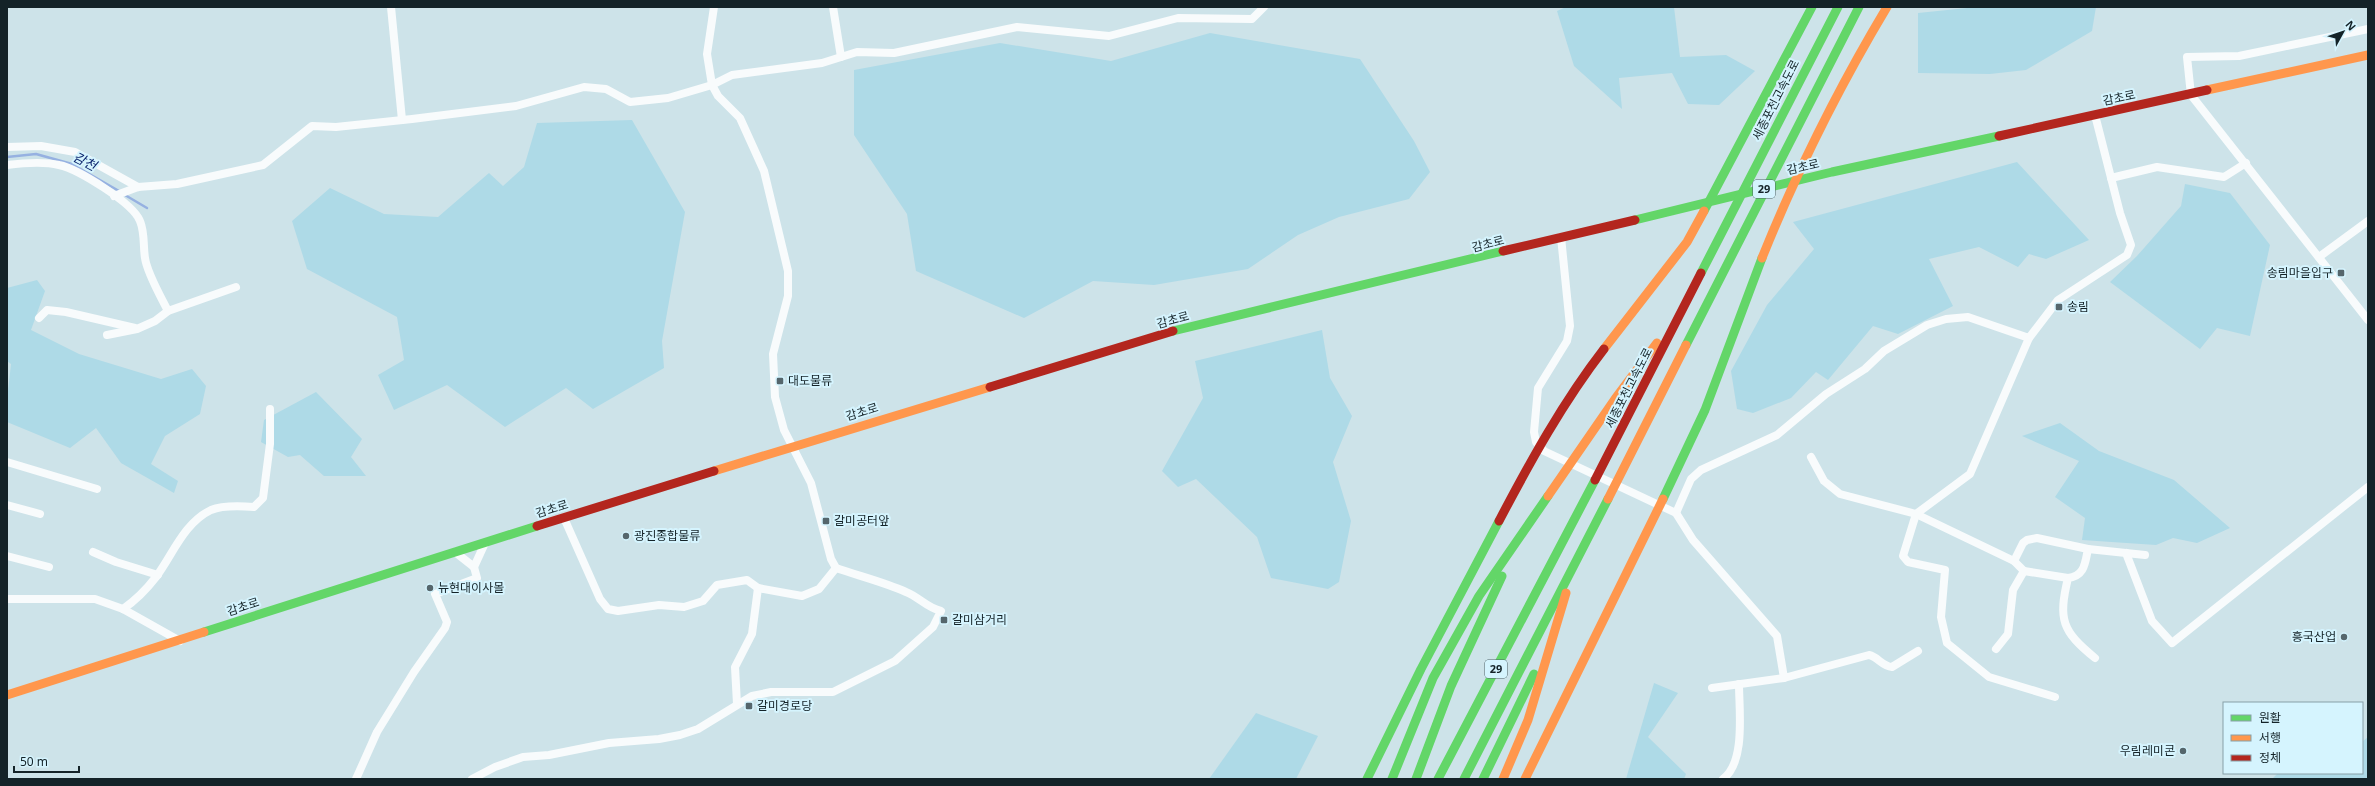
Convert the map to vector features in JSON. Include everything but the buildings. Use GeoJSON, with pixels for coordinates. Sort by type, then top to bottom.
{"type":"FeatureCollection","features":[{"type":"Feature","properties":{"kind":"main road"},"geometry":{"type":"LineString","coordinates":[[1367,779],[1494,527],[1582,378],[1604,348],[1651,291],[1687,242],[1753,121],[1812,7]]}},
{"type":"Feature","properties":{"kind":"main road","name":"세종포천고속도로"},"geometry":{"type":"LineString","coordinates":[[1438,779],[1562,545],[1776,125],[1838,7]]}},
{"type":"Feature","properties":{"kind":"main road","name":"29"},"geometry":{"type":"LineString","coordinates":[[1464,779],[1858,7]]}},
{"type":"Feature","properties":{"kind":"main road"},"geometry":{"type":"LineString","coordinates":[[1525,779],[1623,584],[1704,410],[1745,298],[1791,188],[1865,44],[1887,7]]}},
{"type":"Feature","properties":{"kind":"main road","name":"감초로"},"geometry":{"type":"LineString","coordinates":[[7,695],[793,446],[1172,331],[1412,275],[1561,237],[1832,172],[2191,95],[2368,55]]}},
{"type":"Feature","properties":{"kind":"main road"},"geometry":{"type":"LineString","coordinates":[[1392,779],[1433,678],[1479,596],[1615,399],[1683,309]]}},
{"type":"Feature","properties":{"kind":"main road"},"geometry":{"type":"LineString","coordinates":[[1416,779],[1451,686],[1518,541]]}},
{"type":"Feature","properties":{"kind":"main road"},"geometry":{"type":"LineString","coordinates":[[1503,779],[1528,720],[1578,554]]}},
{"type":"Feature","properties":{"kind":"main road"},"geometry":{"type":"LineString","coordinates":[[1378,779],[1468,580]]}},
{"type":"Feature","properties":{"kind":"main road"},"geometry":{"type":"LineString","coordinates":[[1533,779],[1592,658],[1623,584]]}},
{"type":"Feature","properties":{"kind":"main road"},"geometry":{"type":"LineString","coordinates":[[1484,779],[1555,630]]}},
{"type":"Feature","properties":{"kind":"street"},"geometry":{"type":"LineString","coordinates":[[391,7],[394,14],[398,96],[402,120]]}},
{"type":"Feature","properties":{"kind":"street"},"geometry":{"type":"LineString","coordinates":[[714,7],[707,54],[712,85],[718,96],[740,118],[764,170],[788,271],[788,296],[772,354],[775,398],[784,430],[812,483],[825,539],[836,568]]}},
{"type":"Feature","properties":{"kind":"street"},"geometry":{"type":"LineString","coordinates":[[833,7],[841,57]]}},
{"type":"Feature","properties":{"kind":"street"},"geometry":{"type":"LineString","coordinates":[[115,196],[134,189],[177,184],[263,165],[312,126],[336,127],[516,106],[584,86],[606,89],[630,102],[668,98],[712,85],[732,75],[822,63],[857,52],[894,53],[1017,27],[1109,36],[1178,18],[1252,19],[1264,7]]}},
{"type":"Feature","properties":{"kind":"street"},"geometry":{"type":"LineString","coordinates":[[2368,29],[2239,56],[2187,57],[2191,95],[2368,320]]}},
{"type":"Feature","properties":{"kind":"street"},"geometry":{"type":"LineString","coordinates":[[2055,697],[1989,677],[1947,643],[1941,617],[1945,570],[1908,562],[1903,557],[1916,514],[1970,474],[2029,338],[2058,300],[2071,290],[2082,286],[2127,255],[2131,250],[2095,115]]}},
{"type":"Feature","properties":{"kind":"street"},"geometry":{"type":"LineString","coordinates":[[7,147],[41,146],[74,152],[134,189]]}},
{"type":"Feature","properties":{"kind":"street"},"geometry":{"type":"LineString","coordinates":[[7,165],[25,163],[59,165],[93,180],[115,196],[140,220],[145,244],[145,258],[168,311]]}},
{"type":"Feature","properties":{"kind":"street"},"geometry":{"type":"LineString","coordinates":[[2111,178],[2138,170],[2157,167],[2224,176],[2246,163]]}},
{"type":"Feature","properties":{"kind":"street"},"geometry":{"type":"LineString","coordinates":[[2319,257],[2368,221]]}},
{"type":"Feature","properties":{"kind":"street"},"geometry":{"type":"LineString","coordinates":[[1561,237],[1570,326],[1567,341],[1538,388],[1534,432],[1536,442],[1544,451],[1676,513],[1693,540],[1777,636],[1784,678]]}},
{"type":"Feature","properties":{"kind":"street"},"geometry":{"type":"LineString","coordinates":[[107,335],[137,329],[155,321],[168,311],[236,287]]}},
{"type":"Feature","properties":{"kind":"street"},"geometry":{"type":"LineString","coordinates":[[39,318],[47,310],[66,312],[137,329]]}},
{"type":"Feature","properties":{"kind":"street"},"geometry":{"type":"LineString","coordinates":[[1676,513],[1690,479],[1701,470],[1777,435],[1826,394],[1865,369],[1884,351],[1927,325],[1946,319],[1968,318],[2029,338]]}},
{"type":"Feature","properties":{"kind":"street"},"geometry":{"type":"LineString","coordinates":[[123,609],[137,598],[158,575],[184,533],[198,518],[213,509],[254,507],[264,498],[270,444],[270,409]]}},
{"type":"Feature","properties":{"kind":"street"},"geometry":{"type":"LineString","coordinates":[[1811,457],[1824,480],[1840,494],[1916,514],[2014,561],[2024,571],[2068,578],[2078,576],[2082,571],[2088,549]]}},
{"type":"Feature","properties":{"kind":"street"},"geometry":{"type":"LineString","coordinates":[[7,462],[98,489]]}},
{"type":"Feature","properties":{"kind":"street"},"geometry":{"type":"LineString","coordinates":[[2126,553],[2152,621],[2172,643],[2367,491]]}},
{"type":"Feature","properties":{"kind":"street"},"geometry":{"type":"LineString","coordinates":[[7,505],[40,514]]}},
{"type":"Feature","properties":{"kind":"street"},"geometry":{"type":"LineString","coordinates":[[564,518],[600,599],[608,609],[618,611],[659,605],[684,607],[702,601],[717,585],[731,581],[746,580],[758,588],[802,596],[819,589],[836,568]]}},
{"type":"Feature","properties":{"kind":"street"},"geometry":{"type":"LineString","coordinates":[[2014,561],[2023,543],[2032,539],[2088,549],[2145,555]]}},
{"type":"Feature","properties":{"kind":"street"},"geometry":{"type":"LineString","coordinates":[[474,567],[485,543]]}},
{"type":"Feature","properties":{"kind":"street"},"geometry":{"type":"LineString","coordinates":[[93,552],[116,562],[158,575]]}},
{"type":"Feature","properties":{"kind":"street"},"geometry":{"type":"LineString","coordinates":[[356,779],[377,732],[414,672],[445,628],[447,622],[435,594],[477,578],[474,567],[455,552]]}},
{"type":"Feature","properties":{"kind":"street"},"geometry":{"type":"LineString","coordinates":[[7,556],[49,567]]}},
{"type":"Feature","properties":{"kind":"street"},"geometry":{"type":"LineString","coordinates":[[472,779],[495,767],[523,757],[549,755],[609,743],[659,739],[680,735],[698,729],[752,696],[771,692],[833,692],[894,661],[920,639],[937,621],[941,611],[932,609],[909,593],[836,568]]}},
{"type":"Feature","properties":{"kind":"street"},"geometry":{"type":"LineString","coordinates":[[1996,649],[2008,634],[2013,590],[2024,571]]}},
{"type":"Feature","properties":{"kind":"street"},"geometry":{"type":"LineString","coordinates":[[2068,578],[2064,604],[2064,622],[2068,633],[2095,658]]}},
{"type":"Feature","properties":{"kind":"street"},"geometry":{"type":"LineString","coordinates":[[737,704],[735,667],[752,634],[758,588]]}},
{"type":"Feature","properties":{"kind":"street"},"geometry":{"type":"LineString","coordinates":[[7,599],[95,599],[123,609],[180,641]]}},
{"type":"Feature","properties":{"kind":"street"},"geometry":{"type":"LineString","coordinates":[[1712,688],[1784,678],[1869,655],[1877,658],[1885,666],[1892,667],[1918,651]]}},
{"type":"Feature","properties":{"kind":"street"},"geometry":{"type":"LineString","coordinates":[[1723,779],[1733,766],[1738,748],[1739,684]]}},
{"type":"Feature","properties":{"kind":"shaded area"},"geometry":{"type":"Polygon","coordinates":[[[1566,7],[1674,7],[1680,57],[1726,55],[1755,71],[1719,105],[1688,104],[1672,73],[1619,78],[1622,109],[1574,66],[1557,11],[1566,7]]]}},
{"type":"Feature","properties":{"kind":"shaded area"},"geometry":{"type":"Polygon","coordinates":[[[1977,7],[2096,7],[2092,31],[2026,70],[1990,74],[1918,73],[1918,13],[1977,7]]]}},
{"type":"Feature","properties":{"kind":"shaded area"},"geometry":{"type":"Polygon","coordinates":[[[1210,33],[1360,59],[1414,141],[1430,172],[1409,199],[1339,217],[1298,235],[1248,269],[1154,285],[1093,281],[1024,318],[916,271],[907,214],[854,135],[854,70],[1000,43],[1111,61],[1210,33]]]}},
{"type":"Feature","properties":{"kind":"shaded area"},"geometry":{"type":"Polygon","coordinates":[[[632,120],[685,212],[662,341],[664,368],[593,409],[566,388],[505,427],[447,385],[394,410],[378,375],[404,360],[397,317],[307,269],[292,221],[330,188],[384,214],[438,217],[489,173],[503,186],[524,167],[537,123],[632,120]]]}},
{"type":"Feature","properties":{"kind":"shaded area"},"geometry":{"type":"Polygon","coordinates":[[[2017,162],[2089,240],[2046,259],[2029,254],[2018,267],[1979,247],[1929,259],[1953,306],[1898,334],[1873,326],[1828,380],[1816,372],[1791,398],[1753,413],[1737,409],[1731,371],[1767,305],[1814,249],[1793,222],[2017,162]]]}},
{"type":"Feature","properties":{"kind":"shaded area"},"geometry":{"type":"Polygon","coordinates":[[[2185,184],[2230,193],[2270,245],[2250,336],[2217,328],[2200,349],[2110,282],[2137,256],[2181,206],[2185,184]]]}},
{"type":"Feature","properties":{"kind":"shaded area"},"geometry":{"type":"Polygon","coordinates":[[[37,280],[45,291],[31,330],[79,354],[161,379],[192,369],[206,386],[200,414],[165,436],[151,464],[178,481],[174,493],[121,463],[96,428],[70,448],[7,422],[7,400],[11,364],[7,361],[7,288],[37,280]]]}},
{"type":"Feature","properties":{"kind":"shaded area"},"geometry":{"type":"Polygon","coordinates":[[[1322,330],[1330,378],[1352,416],[1333,462],[1351,521],[1339,582],[1328,589],[1271,578],[1257,537],[1196,479],[1178,487],[1162,471],[1203,398],[1195,361],[1322,330]]]}},
{"type":"Feature","properties":{"kind":"shaded area"},"geometry":{"type":"Polygon","coordinates":[[[316,392],[362,439],[351,457],[366,476],[324,476],[300,455],[288,457],[261,442],[264,420],[316,392]]]}},
{"type":"Feature","properties":{"kind":"shaded area"},"geometry":{"type":"Polygon","coordinates":[[[2060,423],[2099,451],[2174,480],[2230,528],[2197,543],[2173,538],[2156,545],[2082,540],[2085,518],[2055,497],[2079,461],[2022,436],[2060,423]]]}},
{"type":"Feature","properties":{"kind":"shaded area"},"geometry":{"type":"Polygon","coordinates":[[[1654,683],[1678,693],[1648,737],[1686,774],[1684,779],[1626,779],[1654,683]]]}},
{"type":"Feature","properties":{"kind":"shaded area"},"geometry":{"type":"Polygon","coordinates":[[[1256,713],[1318,736],[1296,779],[1209,779],[1256,713]]]}},
{"type":"Feature","properties":{"kind":"shaded area"},"geometry":{"type":"Polygon","coordinates":[[[2368,737],[2368,779],[2272,779],[2277,774],[2363,774],[2363,741],[2368,737]]]}},
{"type":"Feature","properties":{"kind":"waterway","name":"감천"},"geometry":{"type":"LineString","coordinates":[[7,157],[36,154],[72,164],[119,191]]}},
{"type":"Feature","properties":{"kind":"waterway","name":"감천"},"geometry":{"type":"LineString","coordinates":[[125,195],[147,208]]}},
{"type":"Feature","properties":{"kind":"traffic: fast"},"geometry":{"type":"LineString","coordinates":[[1704,211],[1812,7]]}},
{"type":"Feature","properties":{"kind":"traffic: fast"},"geometry":{"type":"LineString","coordinates":[[1701,273],[1838,7]]}},
{"type":"Feature","properties":{"kind":"traffic: fast"},"geometry":{"type":"LineString","coordinates":[[1686,345],[1859,7]]}},
{"type":"Feature","properties":{"kind":"traffic: fast"},"geometry":{"type":"LineString","coordinates":[[1635,220],[1832,172],[1999,136]]}},
{"type":"Feature","properties":{"kind":"traffic: fast"},"geometry":{"type":"LineString","coordinates":[[1173,331],[1503,251]]}},
{"type":"Feature","properties":{"kind":"traffic: fast"},"geometry":{"type":"LineString","coordinates":[[1663,499],[1705,410],[1762,258]]}},
{"type":"Feature","properties":{"kind":"traffic: fast"},"geometry":{"type":"LineString","coordinates":[[1438,779],[1595,480]]}},
{"type":"Feature","properties":{"kind":"traffic: fast"},"geometry":{"type":"LineString","coordinates":[[1392,779],[1433,678],[1479,596],[1548,496]]}},
{"type":"Feature","properties":{"kind":"traffic: fast"},"geometry":{"type":"LineString","coordinates":[[1464,779],[1608,499]]}},
{"type":"Feature","properties":{"kind":"traffic: fast"},"geometry":{"type":"LineString","coordinates":[[1367,779],[1421,669],[1499,521]]}},
{"type":"Feature","properties":{"kind":"traffic: fast"},"geometry":{"type":"LineString","coordinates":[[204,632],[537,526]]}},
{"type":"Feature","properties":{"kind":"traffic: fast"},"geometry":{"type":"LineString","coordinates":[[1416,779],[1451,686],[1502,576]]}},
{"type":"Feature","properties":{"kind":"traffic: fast"},"geometry":{"type":"LineString","coordinates":[[1483,779],[1534,674]]}},
{"type":"Feature","properties":{"kind":"traffic: slow"},"geometry":{"type":"LineString","coordinates":[[1762,258],[1804,161],[1852,68],[1887,7]]}},
{"type":"Feature","properties":{"kind":"traffic: slow"},"geometry":{"type":"LineString","coordinates":[[2207,90],[2368,55]]}},
{"type":"Feature","properties":{"kind":"traffic: slow"},"geometry":{"type":"LineString","coordinates":[[1604,349],[1687,242],[1704,211]]}},
{"type":"Feature","properties":{"kind":"traffic: slow"},"geometry":{"type":"LineString","coordinates":[[1548,496],[1615,399],[1657,343]]}},
{"type":"Feature","properties":{"kind":"traffic: slow"},"geometry":{"type":"LineString","coordinates":[[1608,499],[1686,345]]}},
{"type":"Feature","properties":{"kind":"traffic: slow"},"geometry":{"type":"LineString","coordinates":[[714,471],[990,387]]}},
{"type":"Feature","properties":{"kind":"traffic: slow"},"geometry":{"type":"LineString","coordinates":[[1525,779],[1663,499]]}},
{"type":"Feature","properties":{"kind":"traffic: slow"},"geometry":{"type":"LineString","coordinates":[[1503,779],[1528,720],[1566,593]]}},
{"type":"Feature","properties":{"kind":"traffic: slow"},"geometry":{"type":"LineString","coordinates":[[7,695],[204,632]]}},
{"type":"Feature","properties":{"kind":"traffic: jam"},"geometry":{"type":"LineString","coordinates":[[1999,136],[2207,90]]}},
{"type":"Feature","properties":{"kind":"traffic: jam"},"geometry":{"type":"LineString","coordinates":[[1503,251],[1635,220]]}},
{"type":"Feature","properties":{"kind":"traffic: jam"},"geometry":{"type":"LineString","coordinates":[[1595,480],[1701,273]]}},
{"type":"Feature","properties":{"kind":"traffic: jam"},"geometry":{"type":"LineString","coordinates":[[990,387],[1173,331]]}},
{"type":"Feature","properties":{"kind":"traffic: jam"},"geometry":{"type":"LineString","coordinates":[[1499,521],[1561,411],[1604,349]]}},
{"type":"Feature","properties":{"kind":"traffic: jam"},"geometry":{"type":"LineString","coordinates":[[537,526],[714,471]]}},
{"type":"Feature","properties":{"kind":"place","name":"송림마을입구"},"geometry":{"type":"Point","coordinates":[2341,273]}},
{"type":"Feature","properties":{"kind":"place","name":"송림"},"geometry":{"type":"Point","coordinates":[2059,307]}},
{"type":"Feature","properties":{"kind":"place","name":"대도물류"},"geometry":{"type":"Point","coordinates":[780,381]}},
{"type":"Feature","properties":{"kind":"place","name":"갈미공터앞"},"geometry":{"type":"Point","coordinates":[826,521]}},
{"type":"Feature","properties":{"kind":"place","name":"광진종합물류"},"geometry":{"type":"Point","coordinates":[626,536]}},
{"type":"Feature","properties":{"kind":"place","name":"뉴현대이사몰"},"geometry":{"type":"Point","coordinates":[430,588]}},
{"type":"Feature","properties":{"kind":"place","name":"갈미삼거리"},"geometry":{"type":"Point","coordinates":[944,620]}},
{"type":"Feature","properties":{"kind":"place","name":"흥국산업"},"geometry":{"type":"Point","coordinates":[2344,637]}},
{"type":"Feature","properties":{"kind":"place","name":"갈미경로당"},"geometry":{"type":"Point","coordinates":[749,706]}},
{"type":"Feature","properties":{"kind":"place","name":"우림레미콘"},"geometry":{"type":"Point","coordinates":[2183,751]}}]}
